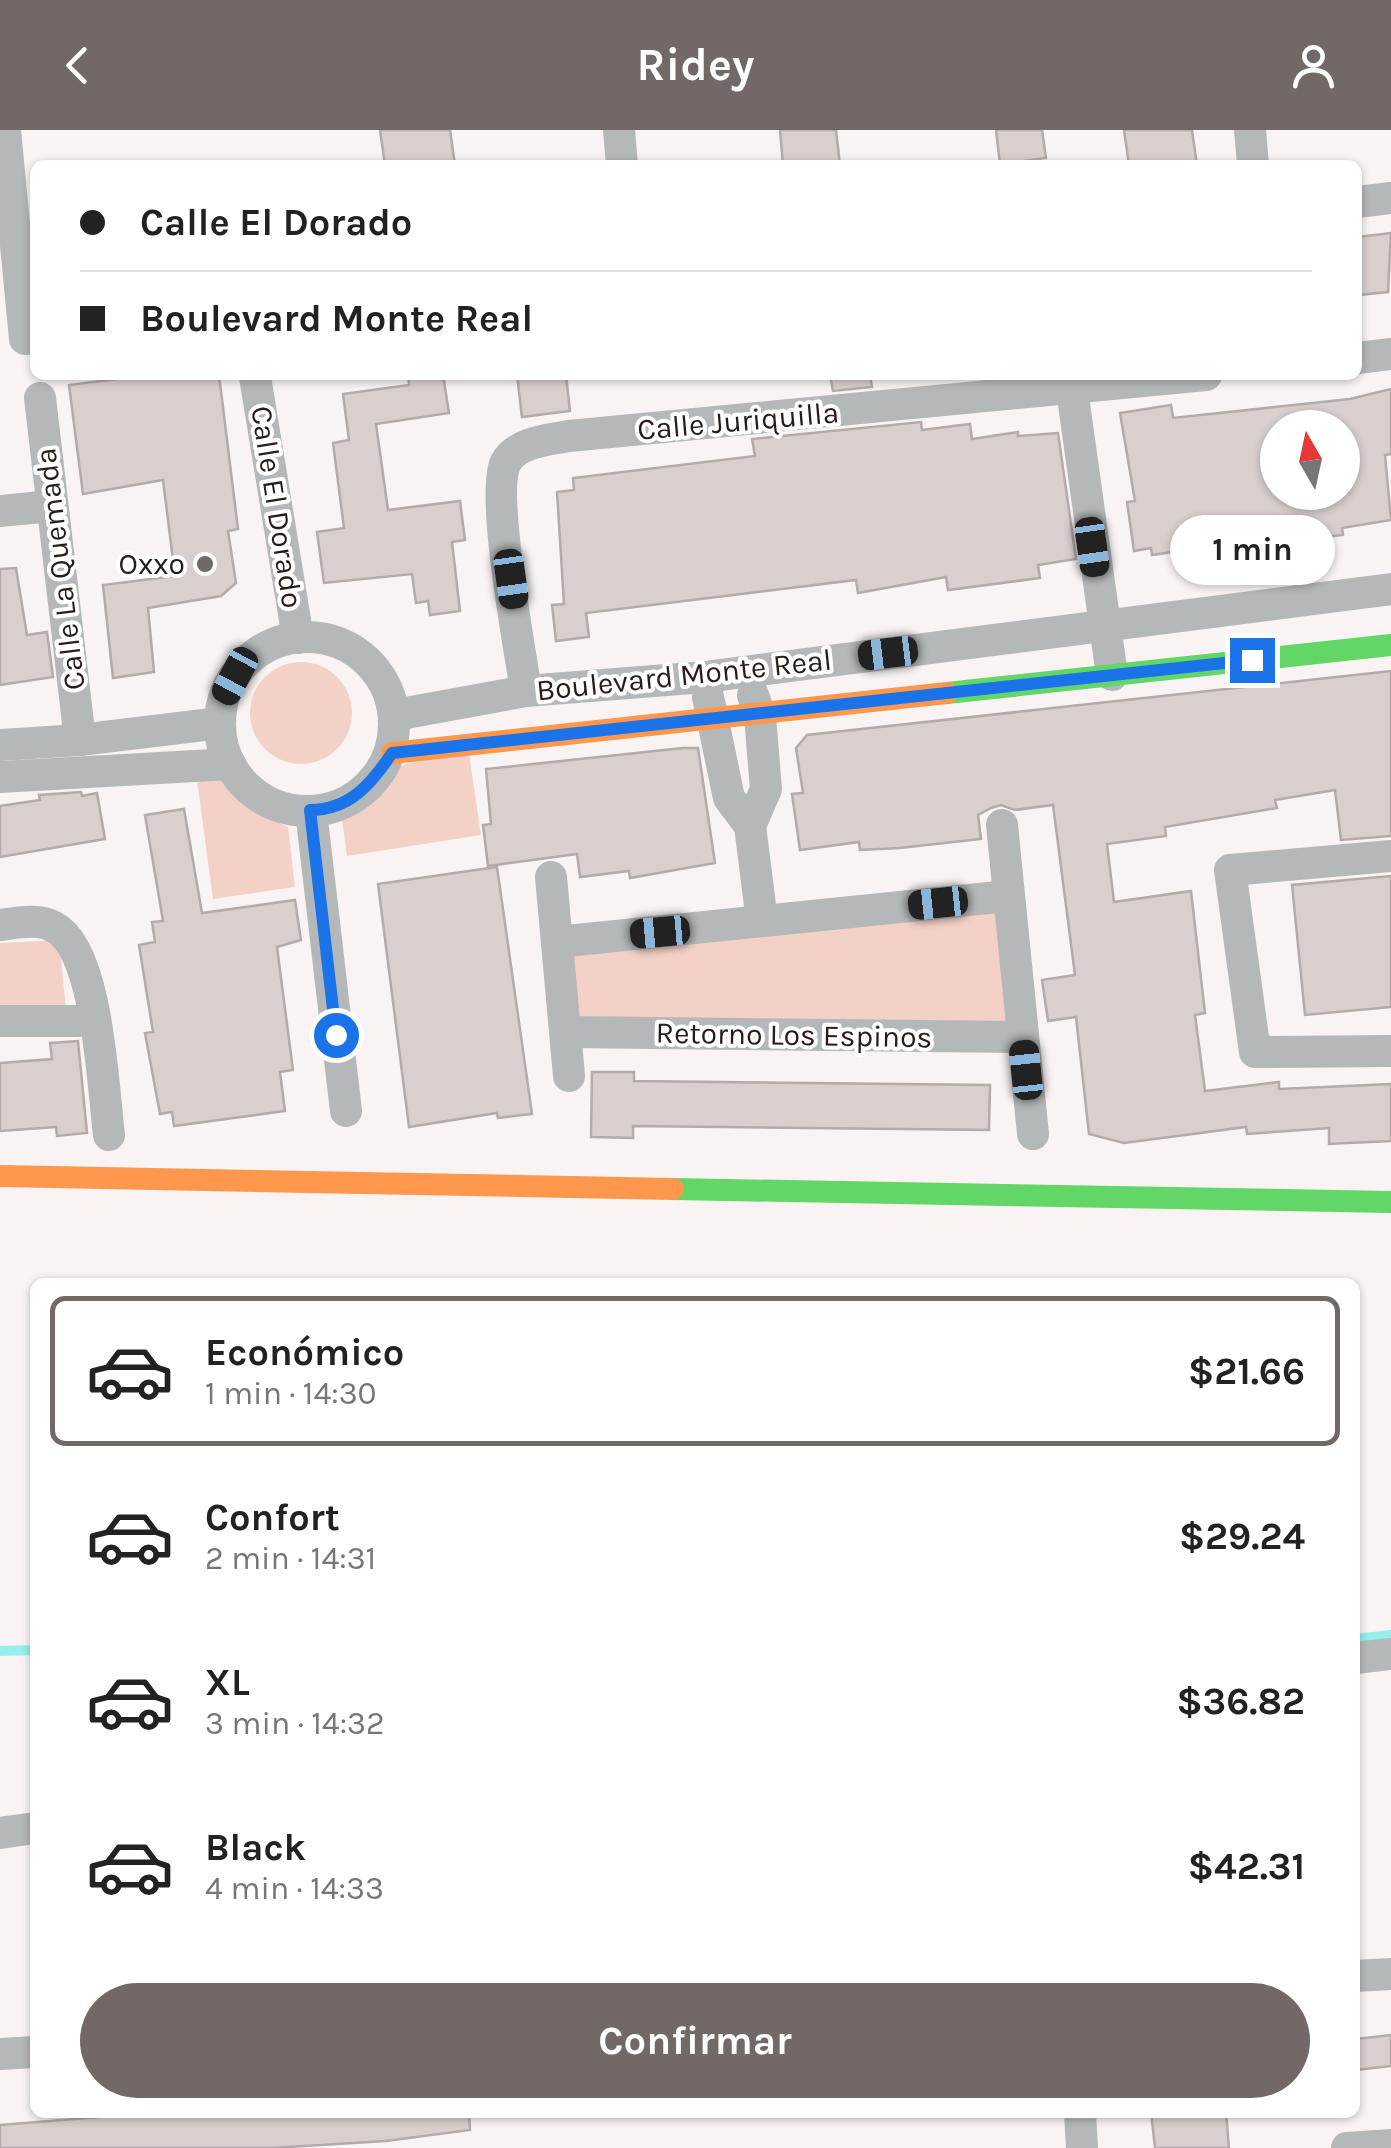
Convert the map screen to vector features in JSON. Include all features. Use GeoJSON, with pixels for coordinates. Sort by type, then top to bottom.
{"type":"FeatureCollection","features":[{"type":"Feature","properties":{"kind":"street"},"geometry":{"type":"LineString","coordinates":[[5,130],[20,339]]}},
{"type":"Feature","properties":{"kind":"street"},"geometry":{"type":"LineString","coordinates":[[619,130],[622,160]]}},
{"type":"Feature","properties":{"kind":"street"},"geometry":{"type":"LineString","coordinates":[[1250,130],[1253,160]]}},
{"type":"Feature","properties":{"kind":"street"},"geometry":{"type":"LineString","coordinates":[[1362,202],[1391,198]]}},
{"type":"Feature","properties":{"kind":"street"},"geometry":{"type":"LineString","coordinates":[[1362,358],[1391,354]]}},
{"type":"Feature","properties":{"kind":"street","name":"Calle El Dorado"},"geometry":{"type":"LineString","coordinates":[[257,380],[298,638]]}},
{"type":"Feature","properties":{"kind":"street","name":"Calle Juriquilla"},"geometry":{"type":"LineString","coordinates":[[526,691],[501,505],[506,461],[518,450],[569,436],[1161,380]]}},
{"type":"Feature","properties":{"kind":"street"},"geometry":{"type":"LineString","coordinates":[[1072,390],[1112,676]]}},
{"type":"Feature","properties":{"kind":"street","name":"Calle La Quemada"},"geometry":{"type":"LineString","coordinates":[[40,398],[80,740]]}},
{"type":"Feature","properties":{"kind":"street"},"geometry":{"type":"LineString","coordinates":[[0,511],[52,506]]}},
{"type":"Feature","properties":{"kind":"street","name":"Boulevard Monte Real"},"geometry":{"type":"LineString","coordinates":[[394,716],[526,691],[705,678],[1391,589]]}},
{"type":"Feature","properties":{"kind":"street"},"geometry":{"type":"LineString","coordinates":[[298,638],[328,640],[365,659],[389,692],[394,716],[392,753],[376,778],[340,806],[310,810],[273,805],[253,793],[230,764],[220,722],[225,694],[248,660],[266,648],[298,638]]}},
{"type":"Feature","properties":{"kind":"street","name":"Boulevard Monte Real"},"geometry":{"type":"LineString","coordinates":[[392,753],[1391,645]]}},
{"type":"Feature","properties":{"kind":"street"},"geometry":{"type":"LineString","coordinates":[[746,672],[760,716],[766,789],[750,826],[762,921]]}},
{"type":"Feature","properties":{"kind":"street"},"geometry":{"type":"LineString","coordinates":[[705,678],[728,798],[750,826]]}},
{"type":"Feature","properties":{"kind":"street"},"geometry":{"type":"LineString","coordinates":[[0,745],[80,740],[220,722]]}},
{"type":"Feature","properties":{"kind":"street"},"geometry":{"type":"LineString","coordinates":[[0,777],[230,764]]}},
{"type":"Feature","properties":{"kind":"street"},"geometry":{"type":"LineString","coordinates":[[310,810],[346,1111]]}},
{"type":"Feature","properties":{"kind":"street"},"geometry":{"type":"LineString","coordinates":[[1002,826],[1033,1134]]}},
{"type":"Feature","properties":{"kind":"street"},"geometry":{"type":"LineString","coordinates":[[1391,856],[1230,870],[1255,1052],[1391,1051]]}},
{"type":"Feature","properties":{"kind":"street"},"geometry":{"type":"LineString","coordinates":[[551,877],[570,1076]]}},
{"type":"Feature","properties":{"kind":"street"},"geometry":{"type":"LineString","coordinates":[[557,942],[1008,896]]}},
{"type":"Feature","properties":{"kind":"street"},"geometry":{"type":"LineString","coordinates":[[0,924],[52,925],[70,939],[96,1021],[109,1134]]}},
{"type":"Feature","properties":{"kind":"street"},"geometry":{"type":"LineString","coordinates":[[0,1022],[96,1021]]}},
{"type":"Feature","properties":{"kind":"street","name":"Retorno Los Espinos"},"geometry":{"type":"LineString","coordinates":[[566,1032],[1023,1038]]}},
{"type":"Feature","properties":{"kind":"street"},"geometry":{"type":"LineString","coordinates":[[0,1176],[1391,1202]]}},
{"type":"Feature","properties":{"kind":"street"},"geometry":{"type":"LineString","coordinates":[[1360,1657],[1391,1654]]}},
{"type":"Feature","properties":{"kind":"street"},"geometry":{"type":"LineString","coordinates":[[0,1834],[30,1829]]}},
{"type":"Feature","properties":{"kind":"street"},"geometry":{"type":"LineString","coordinates":[[1360,1976],[1391,1974]]}},
{"type":"Feature","properties":{"kind":"street"},"geometry":{"type":"LineString","coordinates":[[0,2054],[30,2052]]}},
{"type":"Feature","properties":{"kind":"street"},"geometry":{"type":"LineString","coordinates":[[1080,2118],[1082,2148]]}},
{"type":"Feature","properties":{"kind":"street"},"geometry":{"type":"LineString","coordinates":[[1346,2147],[1391,2144]]}},
{"type":"Feature","properties":{"kind":"shaded area"},"geometry":{"type":"Polygon","coordinates":[[[301,662],[321,666],[337,677],[348,693],[352,713],[348,733],[337,749],[321,760],[301,764],[281,760],[265,749],[254,733],[250,713],[254,693],[265,677],[281,666],[301,662]]]}},
{"type":"Feature","properties":{"kind":"shaded area"},"geometry":{"type":"Polygon","coordinates":[[[468,746],[481,835],[347,856],[341,813],[360,803],[389,769],[468,746]]]}},
{"type":"Feature","properties":{"kind":"shaded area"},"geometry":{"type":"Polygon","coordinates":[[[196,773],[227,780],[255,811],[288,827],[295,887],[213,899],[196,773]]]}},
{"type":"Feature","properties":{"kind":"shaded area"},"geometry":{"type":"Polygon","coordinates":[[[997,909],[1007,1021],[572,1021],[566,952],[997,909]]]}},
{"type":"Feature","properties":{"kind":"shaded area"},"geometry":{"type":"Polygon","coordinates":[[[59,940],[66,1009],[0,1010],[0,943],[59,940]]]}},
{"type":"Feature","properties":{"kind":"building"},"geometry":{"type":"Polygon","coordinates":[[[380,130],[450,130],[454,160],[384,160],[380,130]]]}},
{"type":"Feature","properties":{"kind":"building"},"geometry":{"type":"Polygon","coordinates":[[[780,130],[836,130],[839,160],[783,160],[780,130]]]}},
{"type":"Feature","properties":{"kind":"building"},"geometry":{"type":"Polygon","coordinates":[[[996,130],[1042,130],[1046,158],[1000,160],[996,130]]]}},
{"type":"Feature","properties":{"kind":"building"},"geometry":{"type":"Polygon","coordinates":[[[1124,130],[1192,130],[1196,160],[1128,160],[1124,130]]]}},
{"type":"Feature","properties":{"kind":"building"},"geometry":{"type":"Polygon","coordinates":[[[1391,233],[1388,292],[1362,295],[1362,237],[1391,233]]]}},
{"type":"Feature","properties":{"kind":"building"},"geometry":{"type":"Polygon","coordinates":[[[108,380],[220,380],[238,529],[228,531],[236,583],[221,596],[148,608],[154,672],[113,678],[103,585],[175,576],[163,480],[83,494],[69,385],[108,380]]]}},
{"type":"Feature","properties":{"kind":"building"},"geometry":{"type":"Polygon","coordinates":[[[408,380],[444,380],[449,413],[376,424],[388,510],[460,501],[465,540],[452,542],[460,611],[430,615],[428,601],[416,603],[412,574],[324,583],[317,532],[344,528],[333,443],[349,440],[343,394],[409,385],[408,380]]]}},
{"type":"Feature","properties":{"kind":"building"},"geometry":{"type":"Polygon","coordinates":[[[518,380],[567,380],[570,411],[522,417],[518,380]]]}},
{"type":"Feature","properties":{"kind":"building"},"geometry":{"type":"Polygon","coordinates":[[[831,380],[871,380],[872,387],[833,391],[831,380]]]}},
{"type":"Feature","properties":{"kind":"building"},"geometry":{"type":"Polygon","coordinates":[[[1391,389],[1391,454],[1385,455],[1391,520],[1342,528],[1343,535],[1307,539],[1309,552],[1264,559],[1261,539],[1152,555],[1151,548],[1134,551],[1127,502],[1135,501],[1120,413],[1171,405],[1173,418],[1350,399],[1391,389]]]}},
{"type":"Feature","properties":{"kind":"building"},"geometry":{"type":"Polygon","coordinates":[[[921,422],[922,430],[970,424],[972,439],[1018,432],[1018,436],[1058,433],[1076,559],[1038,565],[1040,578],[948,590],[946,577],[858,593],[856,580],[586,613],[589,637],[556,641],[552,605],[564,604],[557,492],[574,490],[573,478],[755,456],[752,439],[921,422]]]}},
{"type":"Feature","properties":{"kind":"building"},"geometry":{"type":"Polygon","coordinates":[[[16,568],[27,635],[47,632],[53,677],[0,685],[0,569],[16,568]]]}},
{"type":"Feature","properties":{"kind":"building"},"geometry":{"type":"Polygon","coordinates":[[[1391,671],[1391,836],[1341,840],[1335,790],[1275,800],[1277,808],[1165,827],[1166,836],[1107,844],[1114,902],[1191,891],[1205,1013],[1195,1015],[1205,1091],[1279,1082],[1279,1089],[1391,1084],[1391,1141],[1329,1144],[1329,1128],[1247,1134],[1246,1127],[1124,1143],[1089,1134],[1076,1017],[1048,1021],[1042,980],[1075,975],[1053,805],[1015,810],[1001,805],[991,808],[978,815],[981,839],[860,850],[859,842],[800,850],[792,794],[803,793],[796,748],[807,735],[1391,671]]]}},
{"type":"Feature","properties":{"kind":"building"},"geometry":{"type":"Polygon","coordinates":[[[698,748],[715,863],[630,878],[629,871],[580,877],[577,854],[488,866],[483,825],[491,824],[486,769],[698,748]]]}},
{"type":"Feature","properties":{"kind":"building"},"geometry":{"type":"Polygon","coordinates":[[[81,792],[82,796],[97,793],[105,839],[0,857],[0,806],[40,800],[39,795],[81,792]]]}},
{"type":"Feature","properties":{"kind":"building"},"geometry":{"type":"Polygon","coordinates":[[[184,809],[202,913],[295,900],[301,940],[277,947],[293,1070],[280,1072],[285,1111],[174,1126],[172,1112],[160,1114],[145,1033],[153,1032],[139,945],[155,942],[152,922],[163,921],[145,815],[184,809]]]}},
{"type":"Feature","properties":{"kind":"building"},"geometry":{"type":"Polygon","coordinates":[[[497,867],[532,1114],[498,1118],[497,1113],[409,1127],[378,884],[497,867]]]}},
{"type":"Feature","properties":{"kind":"building"},"geometry":{"type":"Polygon","coordinates":[[[1391,876],[1391,1007],[1305,1015],[1292,885],[1391,876]]]}},
{"type":"Feature","properties":{"kind":"building"},"geometry":{"type":"Polygon","coordinates":[[[78,1041],[87,1133],[57,1136],[56,1127],[0,1131],[0,1063],[52,1059],[50,1043],[78,1041]]]}},
{"type":"Feature","properties":{"kind":"building"},"geometry":{"type":"Polygon","coordinates":[[[592,1072],[634,1072],[634,1081],[990,1085],[989,1130],[633,1126],[633,1138],[591,1137],[592,1072]]]}},
{"type":"Feature","properties":{"kind":"building"},"geometry":{"type":"Polygon","coordinates":[[[1391,2035],[1391,2066],[1360,2069],[1360,2038],[1391,2035]]]}},
{"type":"Feature","properties":{"kind":"building"},"geometry":{"type":"Polygon","coordinates":[[[86,2118],[469,2118],[470,2130],[386,2141],[272,2148],[0,2148],[0,2125],[86,2118]]]}},
{"type":"Feature","properties":{"kind":"building"},"geometry":{"type":"Polygon","coordinates":[[[1152,2118],[1226,2118],[1229,2148],[1155,2148],[1152,2118]]]}},
{"type":"Feature","properties":{"kind":"waterway"},"geometry":{"type":"LineString","coordinates":[[1360,1638],[1391,1635]]}},
{"type":"Feature","properties":{"kind":"waterway"},"geometry":{"type":"LineString","coordinates":[[0,1651],[30,1650]]}},
{"type":"Feature","properties":{"kind":"traffic: fast"},"geometry":{"type":"LineString","coordinates":[[947,693],[1391,645]]}},
{"type":"Feature","properties":{"kind":"traffic: fast"},"geometry":{"type":"LineString","coordinates":[[673,1189],[1391,1202]]}},
{"type":"Feature","properties":{"kind":"traffic: slow"},"geometry":{"type":"LineString","coordinates":[[392,753],[947,693]]}},
{"type":"Feature","properties":{"kind":"traffic: slow"},"geometry":{"type":"LineString","coordinates":[[0,1176],[673,1189]]}},
{"type":"Feature","properties":{"kind":"place","name":"Oxxo"},"geometry":{"type":"Point","coordinates":[205,564]}},
{"type":"Feature","properties":{"kind":"route"},"geometry":{"type":"LineString","coordinates":[[336,1035],[310,810],[340,806],[359,794],[376,778],[392,753],[1252,660]]}}]}
